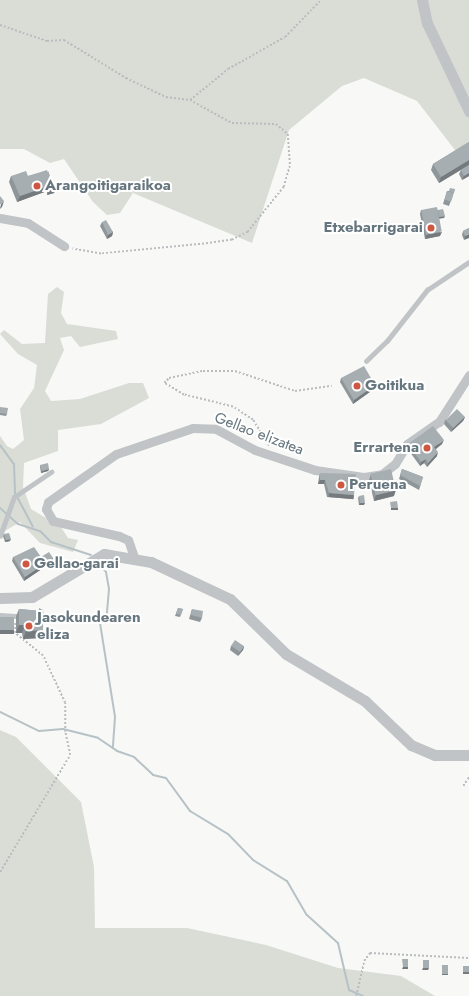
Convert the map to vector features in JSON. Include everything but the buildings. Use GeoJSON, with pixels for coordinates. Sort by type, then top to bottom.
{"type":"FeatureCollection","features":[{"type":"Feature","properties":{"kind":"street"},"geometry":{"type":"LineString","coordinates":[[422,0],[427,23],[469,111]]}},
{"type":"Feature","properties":{"kind":"street"},"geometry":{"type":"LineString","coordinates":[[0,218],[28,223],[64,246]]}},
{"type":"Feature","properties":{"kind":"street","name":"Gellao elizatea"},"geometry":{"type":"LineString","coordinates":[[134,557],[128,540],[119,536],[53,521],[46,509],[48,502],[116,454],[193,428],[216,429],[271,456],[310,469],[364,477],[382,474],[395,464],[407,444],[440,422],[469,375]]}},
{"type":"Feature","properties":{"kind":"street"},"geometry":{"type":"LineString","coordinates":[[0,598],[32,597],[104,554],[134,557],[183,574],[230,599],[286,654],[365,701],[411,745],[435,755],[469,755]]}},
{"type":"Feature","properties":{"kind":"lane"},"geometry":{"type":"LineString","coordinates":[[366,361],[387,341],[427,290],[469,262]]}},
{"type":"Feature","properties":{"kind":"lane"},"geometry":{"type":"LineString","coordinates":[[0,536],[14,497],[18,492],[51,472]]}},
{"type":"Feature","properties":{"kind":"lane"},"geometry":{"type":"LineString","coordinates":[[0,615],[15,616]]}},
{"type":"Feature","properties":{"kind":"path"},"geometry":{"type":"LineString","coordinates":[[190,100],[228,69],[285,37],[321,0]]}},
{"type":"Feature","properties":{"kind":"path"},"geometry":{"type":"LineString","coordinates":[[0,25],[47,41],[64,40],[166,97],[190,100],[232,123],[276,124],[288,134],[290,166],[284,187],[270,209],[248,232],[232,240],[101,254],[82,253],[64,246]]}},
{"type":"Feature","properties":{"kind":"path"},"geometry":{"type":"LineString","coordinates":[[271,456],[269,444],[253,420],[233,407],[184,394],[164,383],[169,378],[203,371],[229,371],[250,373],[274,386],[295,391],[332,386]]}},
{"type":"Feature","properties":{"kind":"path"},"geometry":{"type":"LineString","coordinates":[[0,872],[70,755],[65,732],[65,703],[43,656],[15,633],[15,616]]}},
{"type":"Feature","properties":{"kind":"path"},"geometry":{"type":"LineString","coordinates":[[463,786],[469,777]]}},
{"type":"Feature","properties":{"kind":"path"},"geometry":{"type":"LineString","coordinates":[[356,996],[364,961],[370,952],[469,958]]}},
{"type":"Feature","properties":{"kind":"shaded area"},"geometry":{"type":"Polygon","coordinates":[[[0,0],[469,0],[469,168],[417,101],[364,78],[342,86],[289,130],[252,243],[133,193],[120,213],[107,215],[93,202],[64,159],[50,163],[24,149],[0,149],[0,0]]]}},
{"type":"Feature","properties":{"kind":"shaded area"},"geometry":{"type":"Polygon","coordinates":[[[57,287],[64,292],[61,313],[67,324],[116,331],[118,339],[80,347],[71,336],[60,338],[64,350],[45,391],[51,401],[80,399],[129,383],[143,383],[149,398],[101,424],[58,430],[58,451],[24,463],[23,487],[31,509],[61,527],[68,538],[78,540],[73,552],[40,543],[20,522],[0,534],[0,436],[7,446],[13,449],[24,440],[20,409],[34,388],[37,365],[18,354],[0,334],[4,330],[22,344],[45,343],[48,294],[57,287]]]}},
{"type":"Feature","properties":{"kind":"shaded area"},"geometry":{"type":"Polygon","coordinates":[[[0,730],[16,737],[81,802],[94,867],[95,928],[187,928],[266,945],[338,968],[401,976],[435,996],[0,996],[0,730]]]}},
{"type":"Feature","properties":{"kind":"waterway"},"geometry":{"type":"LineString","coordinates":[[0,445],[14,464],[15,493],[33,527]]}},
{"type":"Feature","properties":{"kind":"waterway"},"geometry":{"type":"LineString","coordinates":[[0,508],[18,524],[40,531],[51,542],[91,555]]}},
{"type":"Feature","properties":{"kind":"waterway"},"geometry":{"type":"LineString","coordinates":[[98,563],[106,572],[109,589],[107,613],[100,623],[115,717],[113,748]]}},
{"type":"Feature","properties":{"kind":"waterway"},"geometry":{"type":"LineString","coordinates":[[0,712],[39,731],[63,729],[98,738],[117,751],[134,757],[153,775],[166,778],[190,811],[228,834],[253,860],[287,881],[307,915],[338,943],[349,990],[363,996]]}},
{"type":"Feature","properties":{"kind":"place","name":"Arangoitigaraikoa"},"geometry":{"type":"Point","coordinates":[37,186]}},
{"type":"Feature","properties":{"kind":"place","name":"Etxebarrigarai"},"geometry":{"type":"Point","coordinates":[431,228]}},
{"type":"Feature","properties":{"kind":"place","name":"Goitikua"},"geometry":{"type":"Point","coordinates":[357,386]}},
{"type":"Feature","properties":{"kind":"place","name":"Errartena"},"geometry":{"type":"Point","coordinates":[427,448]}},
{"type":"Feature","properties":{"kind":"place","name":"Peruena"},"geometry":{"type":"Point","coordinates":[341,485]}},
{"type":"Feature","properties":{"kind":"place","name":"Gellao-garai"},"geometry":{"type":"Point","coordinates":[26,564]}},
{"type":"Feature","properties":{"kind":"place","name":"Jasokundearen eliza"},"geometry":{"type":"Point","coordinates":[29,626]}}]}
